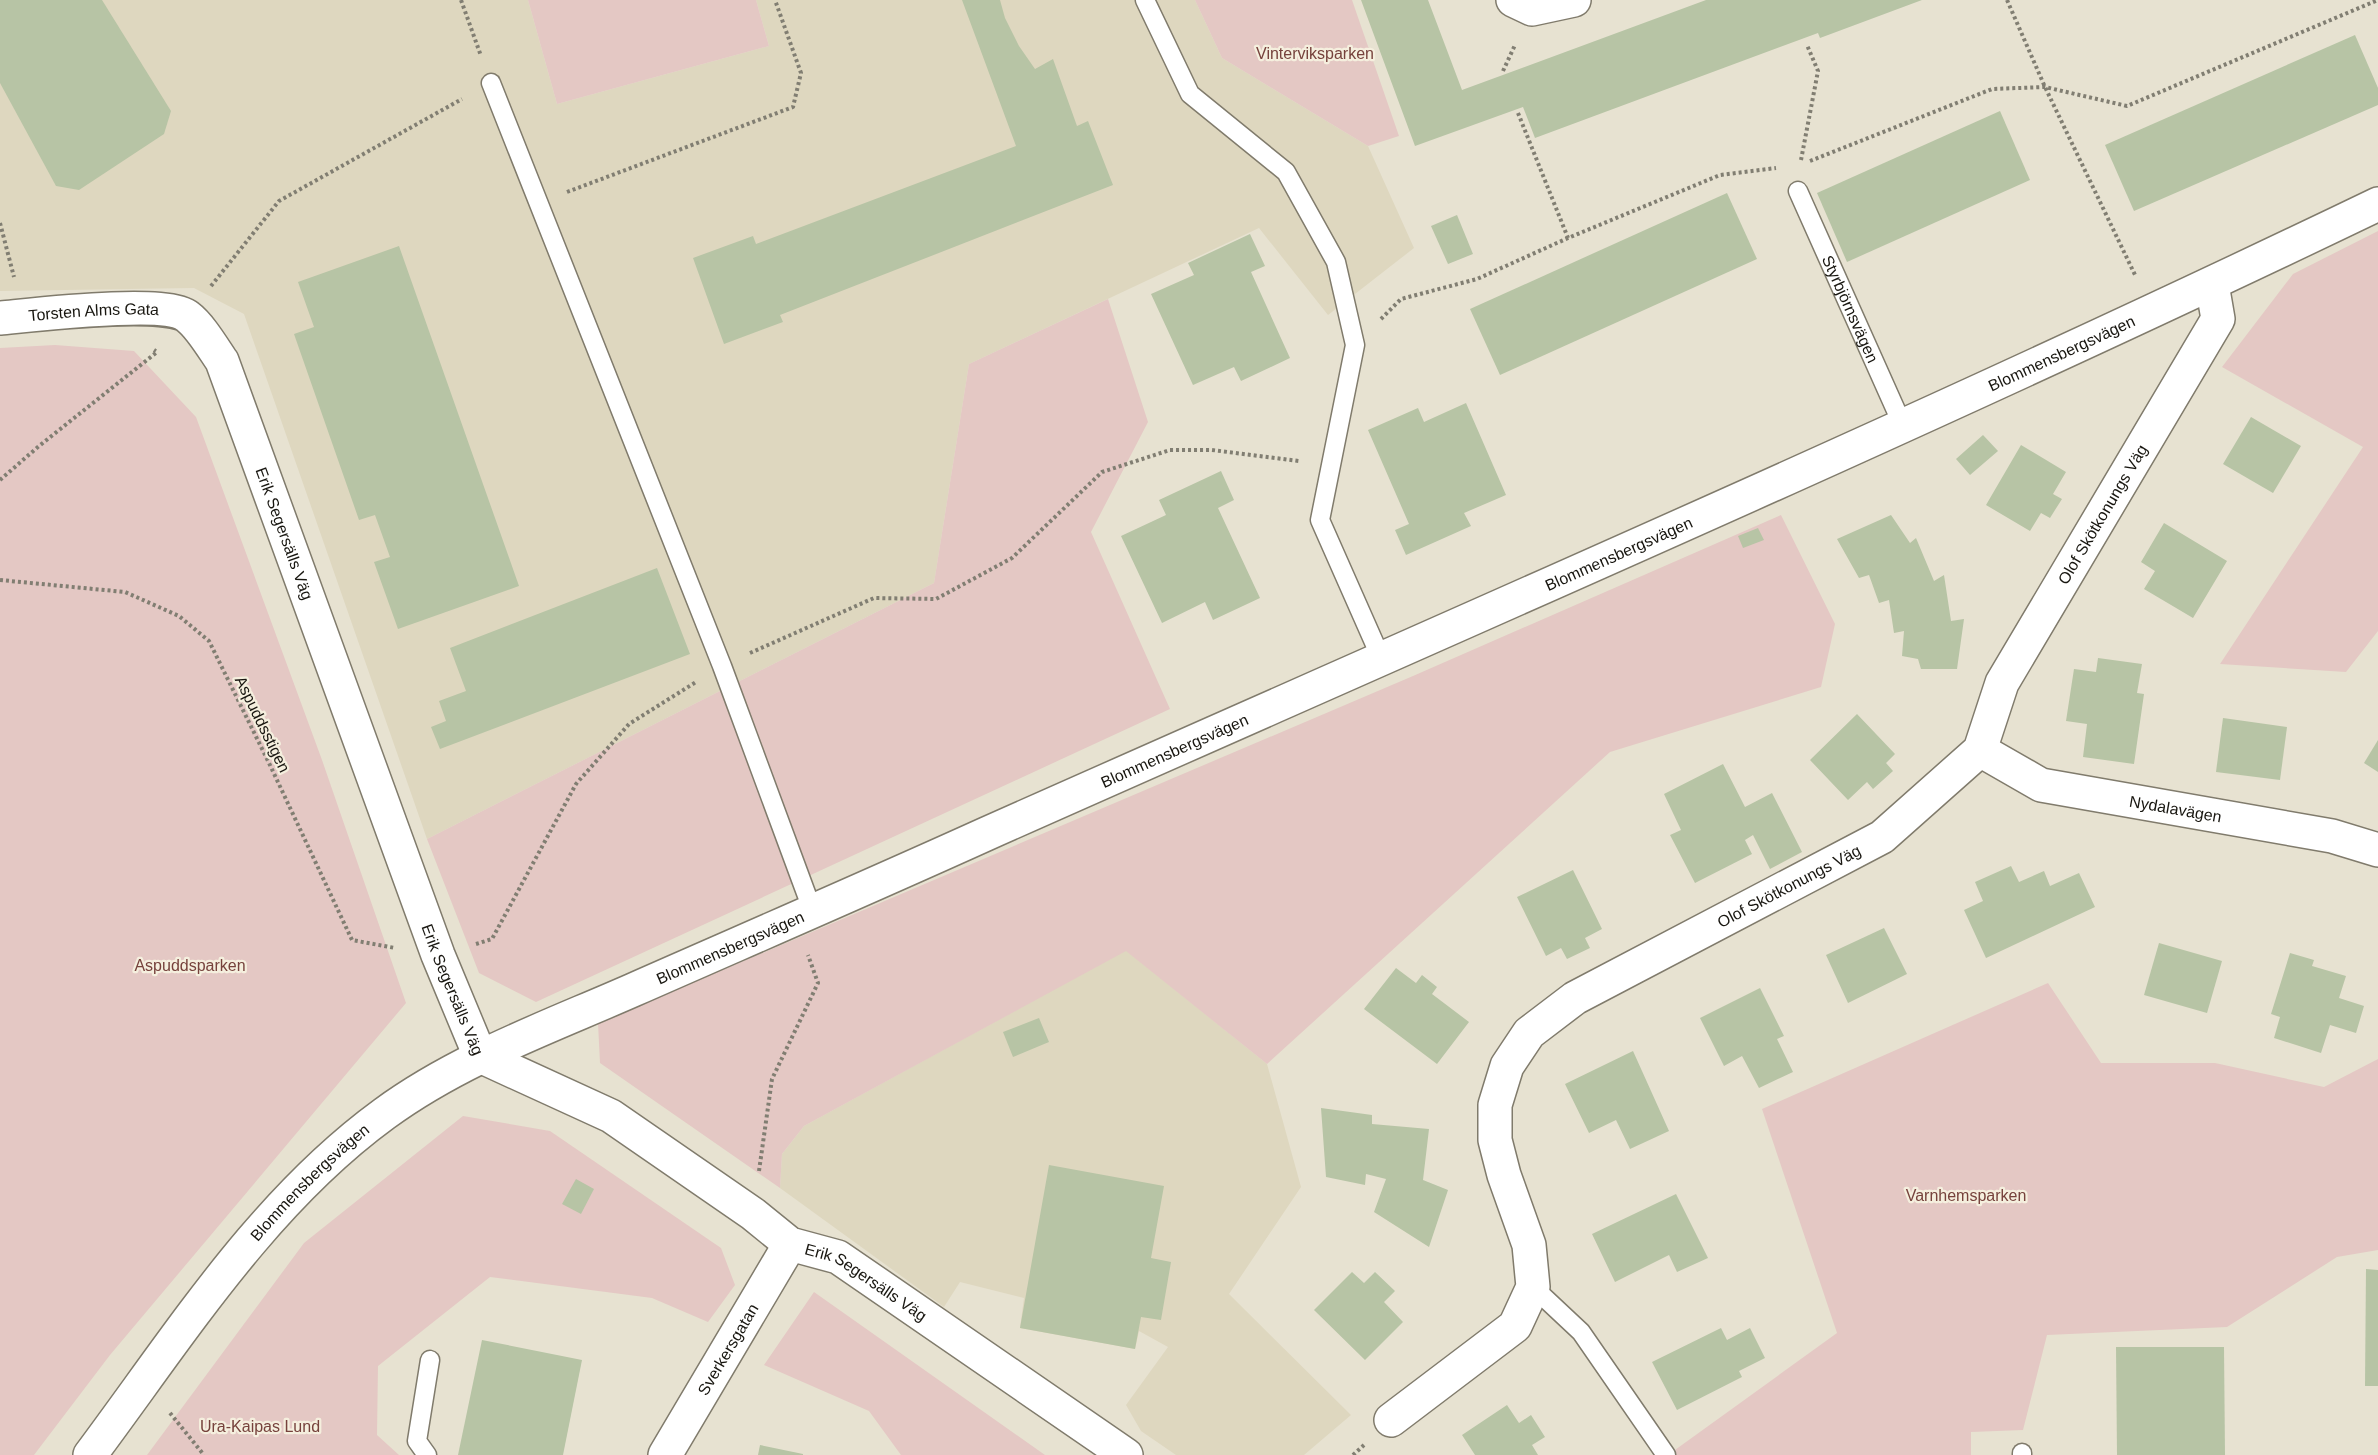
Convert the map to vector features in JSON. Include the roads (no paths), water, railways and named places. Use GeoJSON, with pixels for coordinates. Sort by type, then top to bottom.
{"type":"FeatureCollection","features":[{"type":"Feature","properties":{"kind":"street"},"geometry":{"type":"LineString","coordinates":[[1512,0],[1532,9],[1574,0]]}},
{"type":"Feature","properties":{"kind":"street","name":"Blommensbergsvägen"},"geometry":{"type":"LineString","coordinates":[[90,1455],[204,1300],[275,1214],[311,1177],[385,1113],[480,1056],[803,916],[1903,426],[2212,284],[2378,204]]}},
{"type":"Feature","properties":{"kind":"street","name":"Olof Skötkonungs Väg"},"geometry":{"type":"LineString","coordinates":[[1533,1287],[1529,1245],[1504,1175],[1495,1140],[1495,1105],[1507,1066],[1529,1033],[1575,998],[1882,837],[1980,750],[2002,683],[2218,319],[2212,284]]}},
{"type":"Feature","properties":{"kind":"street","name":"Torsten Alms Gata"},"geometry":{"type":"LineString","coordinates":[[11,317],[131,309],[166,310],[188,316]]}},
{"type":"Feature","properties":{"kind":"street","name":"Erik Segersälls Väg"},"geometry":{"type":"LineString","coordinates":[[188,316],[222,361],[438,955],[480,1056],[611,1116],[753,1214],[790,1244],[838,1257],[1126,1455]]}},
{"type":"Feature","properties":{"kind":"street","name":"Nydalavägen"},"geometry":{"type":"LineString","coordinates":[[1980,750],[2041,785],[2332,836],[2378,850]]}},
{"type":"Feature","properties":{"kind":"street","name":"Sverkersgatan"},"geometry":{"type":"LineString","coordinates":[[665,1455],[790,1244]]}},
{"type":"Feature","properties":{"kind":"street"},"geometry":{"type":"LineString","coordinates":[[1391,1420],[1515,1326],[1533,1287]]}},
{"type":"Feature","properties":{"kind":"lane"},"geometry":{"type":"LineString","coordinates":[[1145,0],[1190,94],[1286,172],[1336,261],[1355,345],[1320,520],[1381,658]]}},
{"type":"Feature","properties":{"kind":"lane"},"geometry":{"type":"LineString","coordinates":[[491,83],[722,666],[803,916]]}},
{"type":"Feature","properties":{"kind":"lane","name":"Styrbjörnsvägen"},"geometry":{"type":"LineString","coordinates":[[1798,191],[1903,426]]}},
{"type":"Feature","properties":{"kind":"lane"},"geometry":{"type":"LineString","coordinates":[[1533,1287],[1581,1332],[1666,1455]]}},
{"type":"Feature","properties":{"kind":"lane"},"geometry":{"type":"LineString","coordinates":[[427,1455],[417,1441],[430,1360]]}},
{"type":"Feature","properties":{"kind":"park label","name":"Vinterviksparken"},"geometry":{"type":"Point","coordinates":[1315,53]}},
{"type":"Feature","properties":{"kind":"park label","name":"Aspuddsparken"},"geometry":{"type":"Point","coordinates":[190,965]}},
{"type":"Feature","properties":{"kind":"park label","name":"Varnhemsparken"},"geometry":{"type":"Point","coordinates":[1966,1195]}},
{"type":"Feature","properties":{"kind":"park label","name":"Ura-Kaipas Lund"},"geometry":{"type":"Point","coordinates":[260,1426]}}]}
